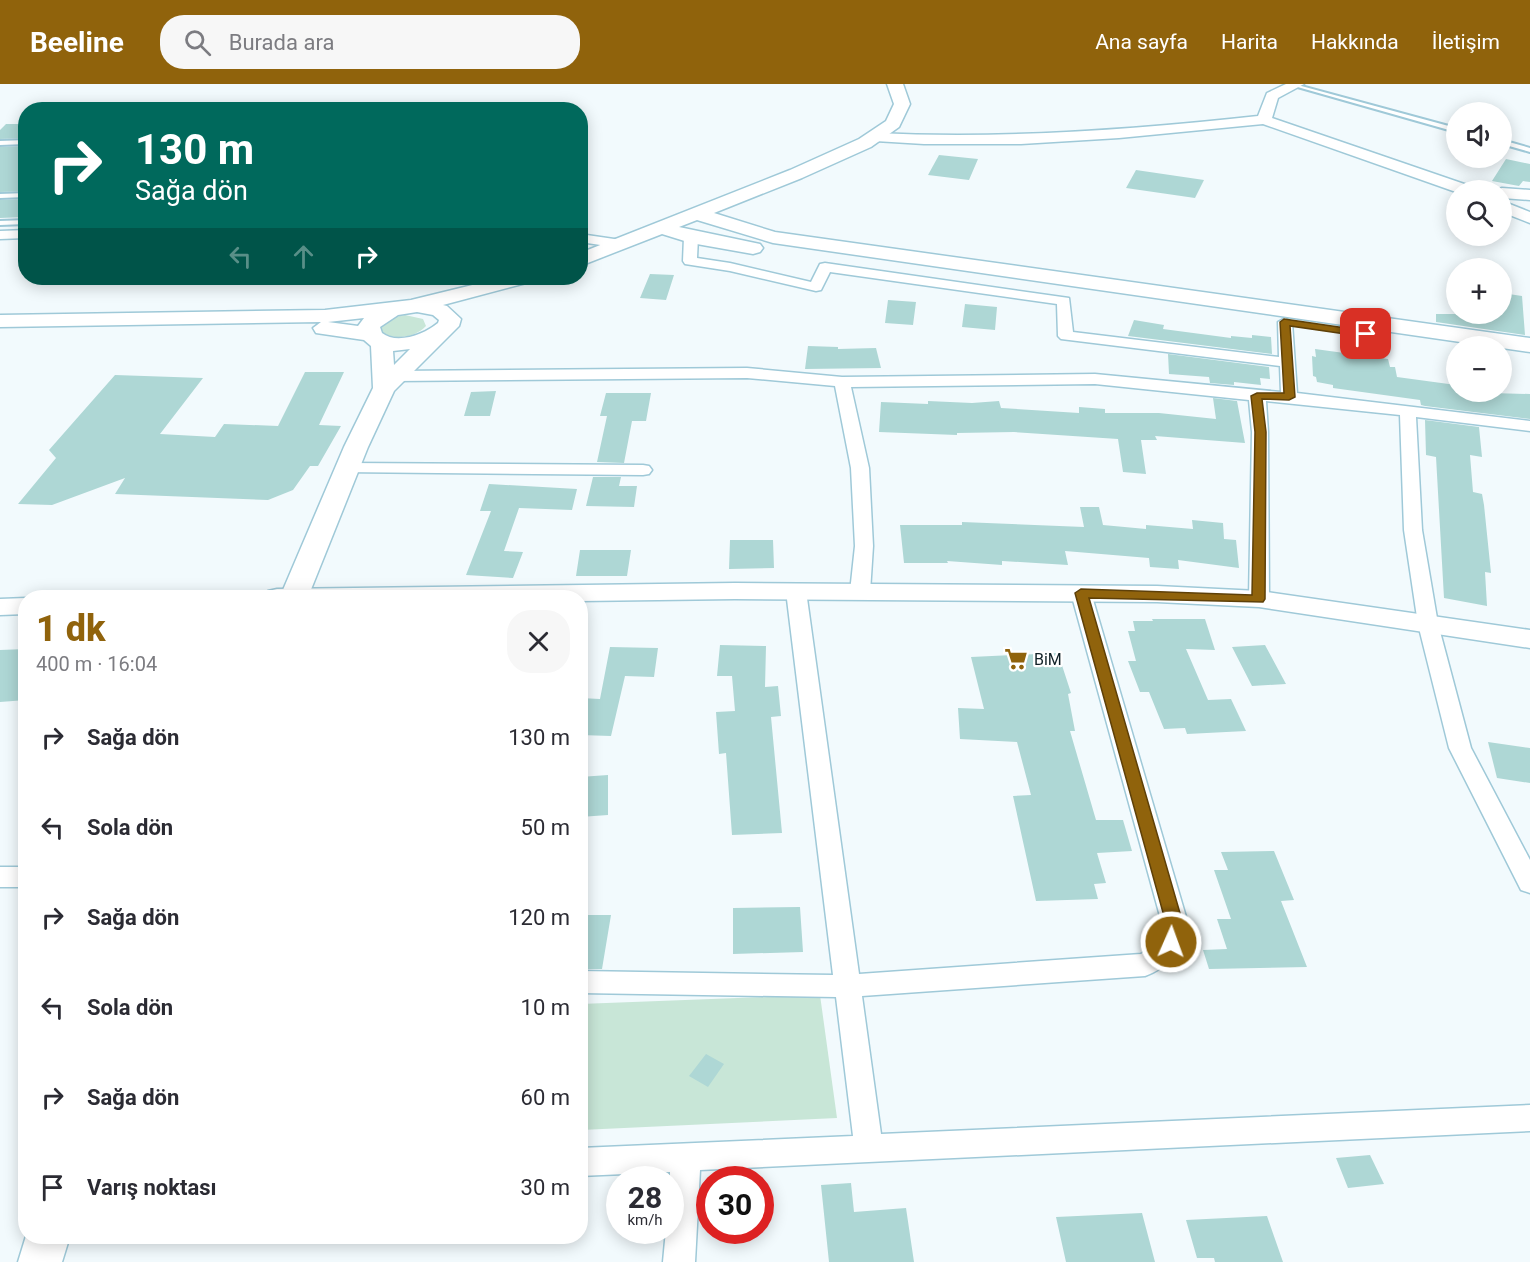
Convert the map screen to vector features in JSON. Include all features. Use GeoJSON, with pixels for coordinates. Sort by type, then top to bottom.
{"type":"FeatureCollection","features":[{"type":"Feature","properties":{"kind":"main road"},"geometry":{"type":"LineString","coordinates":[[588,257],[796,174],[875,137],[893,124],[902,104],[895,84]]}},
{"type":"Feature","properties":{"kind":"main road"},"geometry":{"type":"LineString","coordinates":[[698,214],[773,237],[1530,345]]}},
{"type":"Feature","properties":{"kind":"main road"},"geometry":{"type":"LineString","coordinates":[[662,228],[691,237],[758,249],[1446,346]]}},
{"type":"Feature","properties":{"kind":"main road"},"geometry":{"type":"LineString","coordinates":[[389,382],[376,338],[369,326],[373,319],[381,314],[406,307],[495,285]]}},
{"type":"Feature","properties":{"kind":"main road"},"geometry":{"type":"LineString","coordinates":[[297,590],[347,468],[389,382],[448,326],[450,319],[515,285]]}},
{"type":"Feature","properties":{"kind":"main road"},"geometry":{"type":"LineString","coordinates":[[0,321],[325,316],[406,307],[440,310],[450,319]]}},
{"type":"Feature","properties":{"kind":"main road"},"geometry":{"type":"LineString","coordinates":[[0,330],[316,327],[407,344],[434,338]]}},
{"type":"Feature","properties":{"kind":"main road"},"geometry":{"type":"LineString","coordinates":[[1512,355],[1530,358]]}},
{"type":"Feature","properties":{"kind":"main road"},"geometry":{"type":"LineString","coordinates":[[40,1262],[46,1244]]}},
{"type":"Feature","properties":{"kind":"street"},"geometry":{"type":"LineString","coordinates":[[1264,120],[1272,96],[1296,84]]}},
{"type":"Feature","properties":{"kind":"street"},"geometry":{"type":"LineString","coordinates":[[875,137],[1007,140],[1107,135],[1264,120],[1300,131],[1401,170],[1446,184]]}},
{"type":"Feature","properties":{"kind":"street"},"geometry":{"type":"LineString","coordinates":[[1512,194],[1530,195]]}},
{"type":"Feature","properties":{"kind":"street"},"geometry":{"type":"LineString","coordinates":[[1512,210],[1530,218]]}},
{"type":"Feature","properties":{"kind":"street"},"geometry":{"type":"LineString","coordinates":[[0,235],[18,234]]}},
{"type":"Feature","properties":{"kind":"street"},"geometry":{"type":"LineString","coordinates":[[691,237],[690,261],[730,267],[816,286],[825,267],[1064,301],[1066,336],[1286,362]]}},
{"type":"Feature","properties":{"kind":"street"},"geometry":{"type":"LineString","coordinates":[[588,239],[621,244]]}},
{"type":"Feature","properties":{"kind":"street"},"geometry":{"type":"LineString","coordinates":[[1284,322],[1289,397]]}},
{"type":"Feature","properties":{"kind":"street"},"geometry":{"type":"LineString","coordinates":[[389,382],[747,373],[842,382],[1095,379],[1257,396],[1289,397],[1530,426]]}},
{"type":"Feature","properties":{"kind":"street"},"geometry":{"type":"LineString","coordinates":[[842,382],[860,468],[864,546],[860,591]]}},
{"type":"Feature","properties":{"kind":"street"},"geometry":{"type":"LineString","coordinates":[[1257,396],[1260,432],[1259,599]]}},
{"type":"Feature","properties":{"kind":"street"},"geometry":{"type":"LineString","coordinates":[[1408,412],[1413,530],[1428,624],[1460,748],[1530,883]]}},
{"type":"Feature","properties":{"kind":"street"},"geometry":{"type":"LineString","coordinates":[[347,468],[643,470]]}},
{"type":"Feature","properties":{"kind":"street"},"geometry":{"type":"LineString","coordinates":[[796,591],[869,1150]]}},
{"type":"Feature","properties":{"kind":"street"},"geometry":{"type":"LineString","coordinates":[[588,594],[860,591],[1081,593],[1259,599],[1530,639]]}},
{"type":"Feature","properties":{"kind":"street"},"geometry":{"type":"LineString","coordinates":[[588,982],[848,986],[1145,965],[1162,956],[1171,942],[1176,927],[1081,593]]}},
{"type":"Feature","properties":{"kind":"street"},"geometry":{"type":"LineString","coordinates":[[0,607],[18,606]]}},
{"type":"Feature","properties":{"kind":"street"},"geometry":{"type":"LineString","coordinates":[[0,878],[18,877]]}},
{"type":"Feature","properties":{"kind":"street"},"geometry":{"type":"LineString","coordinates":[[588,1162],[1530,1118]]}},
{"type":"Feature","properties":{"kind":"street"},"geometry":{"type":"LineString","coordinates":[[679,1262],[686,1158]]}},
{"type":"Feature","properties":{"kind":"lane"},"geometry":{"type":"LineString","coordinates":[[1296,84],[1446,127]]}},
{"type":"Feature","properties":{"kind":"lane"},"geometry":{"type":"LineString","coordinates":[[0,143],[18,142]]}},
{"type":"Feature","properties":{"kind":"lane"},"geometry":{"type":"LineString","coordinates":[[1512,145],[1530,150]]}},
{"type":"Feature","properties":{"kind":"lane"},"geometry":{"type":"LineString","coordinates":[[0,196],[18,195]]}},
{"type":"Feature","properties":{"kind":"lane"},"geometry":{"type":"LineString","coordinates":[[0,223],[18,222]]}},
{"type":"Feature","properties":{"kind":"green space"},"geometry":{"type":"Polygon","coordinates":[[[405,315],[423,319],[426,326],[404,337],[391,336],[380,331],[379,327],[390,318],[405,315]]]}},
{"type":"Feature","properties":{"kind":"green space"},"geometry":{"type":"Polygon","coordinates":[[[820,995],[837,1118],[588,1130],[588,1004],[820,995]]]}},
{"type":"Feature","properties":{"kind":"building"},"geometry":{"type":"Polygon","coordinates":[[[6,124],[18,124],[18,138],[0,139],[0,130],[6,124]]]}},
{"type":"Feature","properties":{"kind":"building"},"geometry":{"type":"Polygon","coordinates":[[[18,146],[18,191],[0,192],[0,147],[18,146]]]}},
{"type":"Feature","properties":{"kind":"building"},"geometry":{"type":"Polygon","coordinates":[[[939,155],[978,159],[969,180],[928,175],[939,155]]]}},
{"type":"Feature","properties":{"kind":"building"},"geometry":{"type":"Polygon","coordinates":[[[1512,160],[1530,164],[1530,182],[1523,181],[1519,186],[1512,185],[1512,180],[1493,180],[1500,168],[1512,168],[1512,160]]]}},
{"type":"Feature","properties":{"kind":"building"},"geometry":{"type":"Polygon","coordinates":[[[1136,170],[1204,180],[1195,198],[1126,188],[1136,170]]]}},
{"type":"Feature","properties":{"kind":"building"},"geometry":{"type":"Polygon","coordinates":[[[18,199],[18,217],[0,218],[0,200],[18,199]]]}},
{"type":"Feature","properties":{"kind":"building"},"geometry":{"type":"Polygon","coordinates":[[[650,274],[674,275],[666,300],[640,298],[650,274]]]}},
{"type":"Feature","properties":{"kind":"building"},"geometry":{"type":"Polygon","coordinates":[[[1512,294],[1522,296],[1525,335],[1450,324],[1512,324],[1512,294]]]}},
{"type":"Feature","properties":{"kind":"building"},"geometry":{"type":"Polygon","coordinates":[[[888,300],[916,302],[913,325],[885,323],[888,300]]]}},
{"type":"Feature","properties":{"kind":"building"},"geometry":{"type":"Polygon","coordinates":[[[965,304],[997,307],[995,330],[962,327],[965,304]]]}},
{"type":"Feature","properties":{"kind":"building"},"geometry":{"type":"Polygon","coordinates":[[[1436,314],[1446,314],[1446,323],[1436,322],[1436,314]]]}},
{"type":"Feature","properties":{"kind":"building"},"geometry":{"type":"Polygon","coordinates":[[[1134,320],[1164,325],[1163,329],[1231,338],[1231,336],[1252,338],[1252,335],[1271,337],[1272,354],[1128,336],[1134,320]]]}},
{"type":"Feature","properties":{"kind":"building"},"geometry":{"type":"Polygon","coordinates":[[[808,346],[838,347],[838,349],[876,348],[881,368],[805,369],[808,346]]]}},
{"type":"Feature","properties":{"kind":"building"},"geometry":{"type":"Polygon","coordinates":[[[1315,349],[1388,359],[1390,367],[1395,367],[1397,377],[1446,384],[1446,402],[1512,402],[1512,394],[1530,394],[1530,419],[1425,406],[1421,405],[1420,400],[1333,388],[1333,385],[1317,382],[1316,377],[1313,376],[1312,356],[1316,357],[1315,349]]]}},
{"type":"Feature","properties":{"kind":"building"},"geometry":{"type":"Polygon","coordinates":[[[1168,354],[1269,367],[1270,379],[1260,378],[1261,385],[1234,382],[1234,385],[1210,383],[1209,377],[1169,374],[1168,354]]]}},
{"type":"Feature","properties":{"kind":"building"},"geometry":{"type":"Polygon","coordinates":[[[305,372],[344,372],[319,425],[341,426],[318,466],[310,466],[293,490],[268,500],[115,494],[125,478],[52,505],[18,504],[56,458],[49,450],[115,375],[203,378],[160,434],[215,437],[224,424],[278,426],[305,372]]]}},
{"type":"Feature","properties":{"kind":"building"},"geometry":{"type":"Polygon","coordinates":[[[496,391],[490,416],[464,416],[471,392],[496,391]]]}},
{"type":"Feature","properties":{"kind":"building"},"geometry":{"type":"Polygon","coordinates":[[[606,393],[651,393],[646,421],[632,421],[624,463],[597,462],[607,416],[600,416],[606,393]]]}},
{"type":"Feature","properties":{"kind":"building"},"geometry":{"type":"Polygon","coordinates":[[[1213,398],[1237,401],[1245,443],[1155,436],[1157,440],[1141,440],[1146,474],[1123,472],[1118,439],[1014,432],[957,433],[957,435],[879,432],[881,402],[928,404],[928,401],[972,403],[999,401],[1001,408],[1079,413],[1079,407],[1105,409],[1105,413],[1159,413],[1216,419],[1213,398]]]}},
{"type":"Feature","properties":{"kind":"building"},"geometry":{"type":"Polygon","coordinates":[[[1425,420],[1479,427],[1482,457],[1470,455],[1473,492],[1482,494],[1484,505],[1491,573],[1485,572],[1487,606],[1444,598],[1436,457],[1426,455],[1425,420]]]}},
{"type":"Feature","properties":{"kind":"building"},"geometry":{"type":"Polygon","coordinates":[[[593,477],[621,477],[619,486],[637,486],[634,507],[586,506],[593,477]]]}},
{"type":"Feature","properties":{"kind":"building"},"geometry":{"type":"Polygon","coordinates":[[[489,484],[577,489],[572,510],[519,508],[504,551],[523,552],[513,578],[466,575],[491,511],[480,511],[489,484]]]}},
{"type":"Feature","properties":{"kind":"building"},"geometry":{"type":"Polygon","coordinates":[[[1080,507],[1099,507],[1103,525],[1146,529],[1146,525],[1193,529],[1192,520],[1223,523],[1224,539],[1236,540],[1239,568],[1178,560],[1179,569],[1150,567],[1149,558],[1065,551],[1068,565],[1002,561],[1002,565],[947,561],[948,563],[904,563],[900,525],[962,525],[962,522],[1084,527],[1080,507]]]}},
{"type":"Feature","properties":{"kind":"building"},"geometry":{"type":"Polygon","coordinates":[[[730,540],[773,540],[774,568],[729,569],[730,540]]]}},
{"type":"Feature","properties":{"kind":"building"},"geometry":{"type":"Polygon","coordinates":[[[580,550],[631,550],[627,576],[576,576],[580,550]]]}},
{"type":"Feature","properties":{"kind":"building"},"geometry":{"type":"Polygon","coordinates":[[[1152,619],[1205,619],[1215,650],[1186,649],[1208,700],[1231,699],[1246,731],[1187,734],[1185,728],[1164,729],[1149,692],[1140,692],[1128,661],[1136,661],[1128,631],[1135,631],[1133,621],[1153,621],[1152,619]]]}},
{"type":"Feature","properties":{"kind":"building"},"geometry":{"type":"Polygon","coordinates":[[[720,645],[766,646],[765,687],[778,686],[781,716],[771,717],[782,833],[732,835],[726,753],[719,754],[716,712],[735,711],[732,676],[717,676],[720,645]]]}},
{"type":"Feature","properties":{"kind":"building"},"geometry":{"type":"Polygon","coordinates":[[[1265,645],[1286,684],[1252,686],[1232,647],[1265,645]]]}},
{"type":"Feature","properties":{"kind":"building"},"geometry":{"type":"Polygon","coordinates":[[[610,647],[658,648],[654,677],[625,676],[611,736],[588,735],[588,698],[600,699],[610,647]]]}},
{"type":"Feature","properties":{"kind":"building"},"geometry":{"type":"Polygon","coordinates":[[[18,649],[18,701],[0,702],[0,650],[18,649]]]}},
{"type":"Feature","properties":{"kind":"building"},"geometry":{"type":"Polygon","coordinates":[[[1058,653],[1071,693],[1068,694],[1075,731],[1070,731],[1096,820],[1123,820],[1132,851],[1097,853],[1106,883],[1094,884],[1098,899],[1036,901],[1013,796],[1031,795],[1017,742],[960,739],[958,708],[984,709],[971,657],[1058,653]]]}},
{"type":"Feature","properties":{"kind":"building"},"geometry":{"type":"Polygon","coordinates":[[[1488,742],[1530,748],[1530,783],[1497,778],[1488,742]]]}},
{"type":"Feature","properties":{"kind":"building"},"geometry":{"type":"Polygon","coordinates":[[[608,775],[608,815],[588,816],[588,776],[608,775]]]}},
{"type":"Feature","properties":{"kind":"building"},"geometry":{"type":"Polygon","coordinates":[[[1274,851],[1294,900],[1281,901],[1307,967],[1209,969],[1203,950],[1227,949],[1217,919],[1231,919],[1214,870],[1228,870],[1221,852],[1274,851]]]}},
{"type":"Feature","properties":{"kind":"building"},"geometry":{"type":"Polygon","coordinates":[[[800,907],[803,952],[733,954],[733,908],[800,907]]]}},
{"type":"Feature","properties":{"kind":"building"},"geometry":{"type":"Polygon","coordinates":[[[588,915],[611,915],[602,969],[588,969],[588,915]]]}},
{"type":"Feature","properties":{"kind":"building"},"geometry":{"type":"Polygon","coordinates":[[[706,1054],[724,1064],[708,1087],[689,1076],[706,1054]]]}},
{"type":"Feature","properties":{"kind":"building"},"geometry":{"type":"Polygon","coordinates":[[[1370,1155],[1384,1184],[1348,1188],[1336,1158],[1370,1155]]]}},
{"type":"Feature","properties":{"kind":"building"},"geometry":{"type":"Polygon","coordinates":[[[851,1183],[854,1212],[906,1208],[914,1262],[829,1262],[821,1185],[851,1183]]]}},
{"type":"Feature","properties":{"kind":"building"},"geometry":{"type":"Polygon","coordinates":[[[1142,1213],[1155,1262],[1066,1262],[1056,1217],[1142,1213]]]}},
{"type":"Feature","properties":{"kind":"building"},"geometry":{"type":"Polygon","coordinates":[[[1267,1216],[1283,1262],[1215,1262],[1214,1258],[1197,1258],[1186,1220],[1267,1216]]]}},
{"type":"Feature","properties":{"kind":"place","name":"BiM"},"geometry":{"type":"Point","coordinates":[1016,659]}},
{"type":"Feature","properties":{"kind":"route"},"geometry":{"type":"LineString","coordinates":[[1171,942],[1176,927],[1081,593],[1259,599],[1260,432],[1257,396],[1289,397],[1284,322],[1366,334]]}}]}
